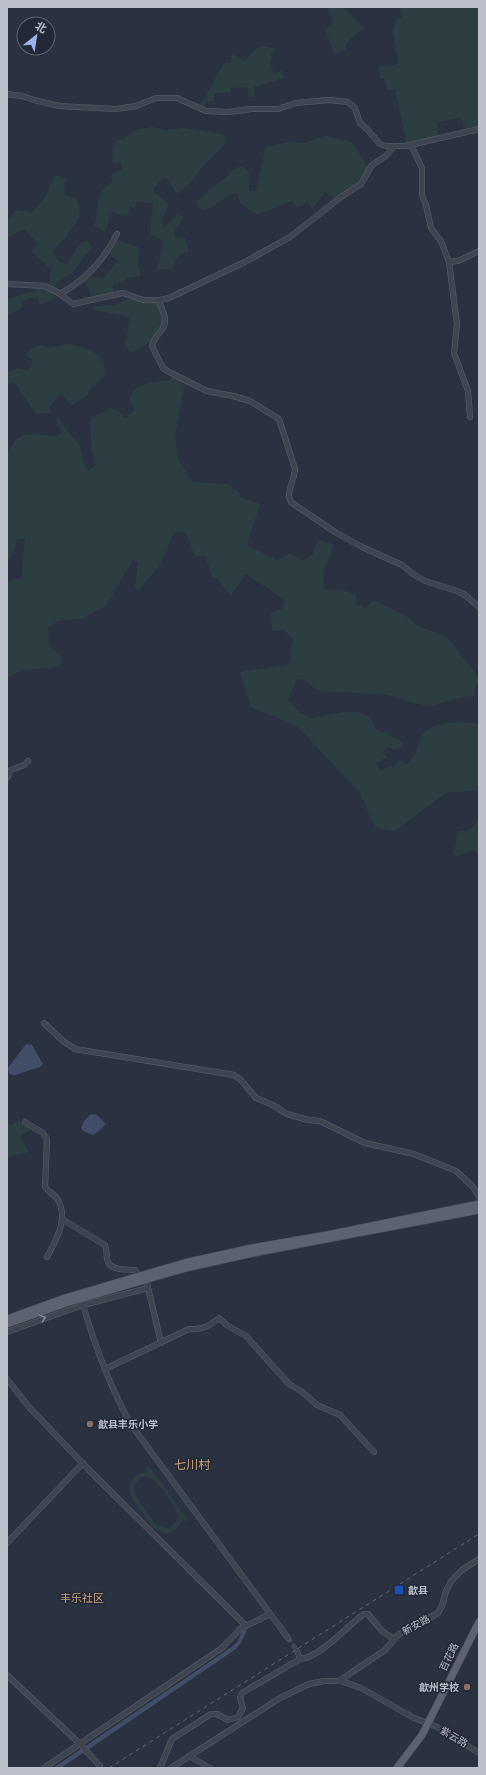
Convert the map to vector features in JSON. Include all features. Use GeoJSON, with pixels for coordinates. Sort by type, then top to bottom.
{"type":"FeatureCollection","features":[{"type":"Feature","properties":{"kind":"main road"},"geometry":{"type":"LineString","coordinates":[[7,1319],[64,1298],[138,1275],[237,1251],[479,1204]]}},
{"type":"Feature","properties":{"kind":"main road"},"geometry":{"type":"LineString","coordinates":[[7,1324],[66,1303],[146,1278],[231,1258],[479,1210]]}},
{"type":"Feature","properties":{"kind":"main road","name":"百花路"},"geometry":{"type":"LineString","coordinates":[[397,1768],[422,1735],[479,1622]]}},
{"type":"Feature","properties":{"kind":"main road","name":"百花路"},"geometry":{"type":"LineString","coordinates":[[391,1768],[418,1732],[427,1724]]}},
{"type":"Feature","properties":{"kind":"street"},"geometry":{"type":"LineString","coordinates":[[7,94],[22,96],[59,106],[116,109],[136,106],[156,98],[177,98],[206,111],[227,112],[252,109],[278,109],[296,103],[330,100],[348,102],[355,108],[359,122],[380,144],[394,146],[411,144],[479,129]]}},
{"type":"Feature","properties":{"kind":"street"},"geometry":{"type":"LineString","coordinates":[[411,144],[422,168],[422,195],[426,205],[431,228],[441,241],[449,262],[457,324],[454,353],[468,391],[470,417]]}},
{"type":"Feature","properties":{"kind":"street"},"geometry":{"type":"LineString","coordinates":[[7,284],[42,286],[60,294],[68,302],[74,304],[122,293],[143,300],[169,298],[214,278],[277,245],[341,197],[361,184],[372,165],[386,156],[394,146]]}},
{"type":"Feature","properties":{"kind":"street"},"geometry":{"type":"LineString","coordinates":[[60,294],[75,286],[90,273],[106,253],[117,234]]}},
{"type":"Feature","properties":{"kind":"street"},"geometry":{"type":"LineString","coordinates":[[449,262],[458,261],[479,251]]}},
{"type":"Feature","properties":{"kind":"street"},"geometry":{"type":"LineString","coordinates":[[158,300],[164,313],[165,321],[163,329],[154,340],[152,346],[165,370],[207,391],[250,401],[279,419],[295,469],[295,475],[288,496],[288,499],[292,503],[335,532],[362,547],[402,565],[425,581],[462,593],[479,607]]}},
{"type":"Feature","properties":{"kind":"street"},"geometry":{"type":"LineString","coordinates":[[7,778],[11,770],[24,766],[28,761]]}},
{"type":"Feature","properties":{"kind":"street"},"geometry":{"type":"LineString","coordinates":[[44,1023],[63,1041],[76,1049],[234,1075],[240,1079],[256,1098],[273,1105],[287,1114],[320,1122],[365,1143],[414,1154],[456,1171],[473,1187],[479,1198]]}},
{"type":"Feature","properties":{"kind":"street"},"geometry":{"type":"LineString","coordinates":[[25,1122],[43,1133],[47,1139],[45,1187],[59,1201],[62,1218],[58,1236],[46,1257]]}},
{"type":"Feature","properties":{"kind":"street"},"geometry":{"type":"LineString","coordinates":[[62,1218],[105,1245],[108,1262],[110,1265],[122,1270],[134,1270],[138,1275]]}},
{"type":"Feature","properties":{"kind":"street"},"geometry":{"type":"LineString","coordinates":[[146,1278],[161,1343]]}},
{"type":"Feature","properties":{"kind":"street"},"geometry":{"type":"LineString","coordinates":[[7,1332],[83,1305],[148,1288]]}},
{"type":"Feature","properties":{"kind":"street"},"geometry":{"type":"LineString","coordinates":[[83,1305],[105,1368],[122,1409],[138,1435],[288,1638]]}},
{"type":"Feature","properties":{"kind":"street"},"geometry":{"type":"LineString","coordinates":[[105,1368],[130,1355],[161,1343],[189,1329],[200,1329],[207,1327],[219,1318],[228,1326],[248,1338],[289,1384],[300,1390],[319,1406],[340,1415],[374,1452]]}},
{"type":"Feature","properties":{"kind":"street"},"geometry":{"type":"LineString","coordinates":[[7,1379],[29,1407],[83,1463],[245,1625]]}},
{"type":"Feature","properties":{"kind":"street"},"geometry":{"type":"LineString","coordinates":[[7,1543],[83,1463]]}},
{"type":"Feature","properties":{"kind":"street","name":"新安路"},"geometry":{"type":"LineString","coordinates":[[339,1681],[385,1650],[400,1634],[438,1613],[442,1606],[446,1591],[452,1580],[462,1570],[479,1560]]}},
{"type":"Feature","properties":{"kind":"street"},"geometry":{"type":"LineString","coordinates":[[160,1768],[169,1743],[175,1737],[211,1714],[217,1714],[228,1720],[238,1717],[243,1708],[240,1698],[242,1693],[300,1659],[309,1657],[344,1632],[356,1620],[366,1613],[370,1615],[382,1631],[394,1639]]}},
{"type":"Feature","properties":{"kind":"street"},"geometry":{"type":"LineString","coordinates":[[44,1768],[81,1745],[222,1648],[245,1625],[270,1614]]}},
{"type":"Feature","properties":{"kind":"street"},"geometry":{"type":"LineString","coordinates":[[298,1651],[300,1659]]}},
{"type":"Feature","properties":{"kind":"street"},"geometry":{"type":"LineString","coordinates":[[7,1675],[81,1745],[100,1766]]}},
{"type":"Feature","properties":{"kind":"street"},"geometry":{"type":"LineString","coordinates":[[171,1768],[286,1695],[314,1682],[339,1681]]}},
{"type":"Feature","properties":{"kind":"street","name":"紫云路"},"geometry":{"type":"LineString","coordinates":[[339,1681],[361,1688],[414,1718],[437,1727],[479,1753]]}},
{"type":"Feature","properties":{"kind":"street"},"geometry":{"type":"LineString","coordinates":[[189,1756],[210,1768]]}},
{"type":"Feature","properties":{"kind":"shaded area"},"geometry":{"type":"Polygon","coordinates":[[[328,7],[343,7],[364,28],[346,43],[346,49],[335,54],[325,30],[332,25],[332,19],[328,7]]]}},
{"type":"Feature","properties":{"kind":"shaded area"},"geometry":{"type":"Polygon","coordinates":[[[400,7],[479,7],[479,125],[465,129],[461,118],[437,122],[439,137],[407,144],[395,89],[387,90],[385,79],[380,79],[379,66],[396,65],[398,60],[393,33],[396,19],[402,17],[400,7]]]}},
{"type":"Feature","properties":{"kind":"shaded area"},"geometry":{"type":"Polygon","coordinates":[[[264,46],[278,49],[271,54],[272,58],[270,61],[274,74],[282,70],[284,78],[254,87],[255,97],[248,97],[248,87],[231,88],[231,92],[214,93],[214,101],[207,101],[203,108],[199,106],[224,63],[231,63],[232,53],[245,61],[257,48],[264,46]]]}},
{"type":"Feature","properties":{"kind":"shaded area"},"geometry":{"type":"Polygon","coordinates":[[[152,127],[166,130],[184,128],[222,134],[225,136],[225,144],[197,173],[192,182],[177,194],[167,178],[163,178],[153,189],[154,192],[169,204],[161,221],[163,227],[166,226],[179,213],[183,218],[174,234],[175,237],[185,238],[188,252],[179,255],[172,269],[157,270],[164,241],[150,235],[153,203],[137,202],[135,208],[130,206],[127,216],[111,212],[105,232],[94,225],[98,202],[102,192],[112,182],[111,174],[122,170],[121,162],[115,164],[112,162],[113,149],[117,140],[124,139],[135,130],[152,127]]]}},
{"type":"Feature","properties":{"kind":"shaded area"},"geometry":{"type":"Polygon","coordinates":[[[326,136],[352,142],[368,167],[358,182],[334,199],[325,192],[312,209],[308,202],[298,208],[292,201],[258,214],[240,204],[238,194],[234,193],[203,211],[196,203],[215,185],[227,177],[232,170],[238,167],[244,167],[249,172],[249,191],[257,191],[265,147],[288,142],[305,143],[326,136]]]}},
{"type":"Feature","properties":{"kind":"shaded area"},"geometry":{"type":"Polygon","coordinates":[[[56,175],[68,180],[64,182],[65,196],[77,198],[80,215],[66,237],[52,251],[58,261],[67,265],[81,242],[88,241],[92,247],[72,273],[55,283],[57,289],[49,285],[51,269],[31,251],[38,244],[24,229],[7,238],[7,219],[10,218],[16,210],[32,212],[45,196],[53,177],[56,175]]]}},
{"type":"Feature","properties":{"kind":"shaded area"},"geometry":{"type":"Polygon","coordinates":[[[117,240],[139,247],[138,269],[141,269],[140,276],[127,278],[126,281],[113,285],[114,292],[92,298],[85,281],[90,276],[104,278],[118,261],[107,253],[117,240]]]}},
{"type":"Feature","properties":{"kind":"shaded area"},"geometry":{"type":"Polygon","coordinates":[[[35,287],[43,288],[59,295],[40,305],[37,296],[22,301],[23,307],[7,316],[7,299],[36,291],[35,287]]]}},
{"type":"Feature","properties":{"kind":"shaded area"},"geometry":{"type":"Polygon","coordinates":[[[132,298],[157,303],[164,319],[159,332],[148,344],[131,352],[125,346],[130,317],[94,310],[94,306],[115,305],[132,298]]]}},
{"type":"Feature","properties":{"kind":"shaded area"},"geometry":{"type":"Polygon","coordinates":[[[67,344],[81,346],[98,356],[102,361],[105,375],[90,389],[88,395],[72,405],[60,394],[50,407],[51,413],[36,414],[14,382],[7,384],[7,373],[16,368],[29,370],[33,360],[26,356],[30,349],[42,345],[50,348],[67,344]]]}},
{"type":"Feature","properties":{"kind":"shaded area"},"geometry":{"type":"Polygon","coordinates":[[[173,375],[185,383],[175,435],[178,458],[192,482],[230,484],[231,487],[239,492],[239,497],[260,504],[247,545],[277,560],[289,554],[304,560],[312,555],[318,540],[333,544],[332,551],[324,570],[323,589],[343,590],[357,595],[355,604],[366,608],[374,600],[405,615],[417,626],[449,639],[479,680],[474,696],[459,698],[430,706],[413,703],[388,695],[322,691],[314,688],[305,679],[297,679],[288,700],[300,713],[311,718],[344,712],[357,712],[369,716],[375,728],[398,739],[403,744],[401,748],[393,749],[387,747],[383,753],[388,757],[376,763],[380,770],[390,766],[394,769],[398,760],[406,764],[415,754],[421,737],[432,727],[456,722],[479,724],[479,790],[446,793],[395,831],[376,828],[359,792],[298,727],[251,707],[240,672],[289,665],[293,639],[284,630],[272,631],[271,613],[283,609],[285,600],[246,574],[231,596],[217,578],[212,577],[205,555],[195,557],[186,533],[175,532],[158,568],[137,592],[135,586],[138,562],[133,560],[106,606],[82,619],[58,621],[48,628],[49,646],[61,656],[62,665],[52,668],[22,670],[7,678],[7,582],[21,578],[25,539],[17,539],[14,552],[7,564],[7,455],[10,448],[18,438],[22,436],[31,434],[56,436],[60,434],[61,432],[56,418],[58,417],[68,432],[79,444],[87,471],[96,465],[91,441],[90,427],[92,418],[111,408],[119,411],[125,418],[135,410],[130,399],[132,393],[136,389],[153,382],[171,380],[173,375]]]}},
{"type":"Feature","properties":{"kind":"shaded area"},"geometry":{"type":"Polygon","coordinates":[[[479,820],[479,855],[473,850],[456,856],[454,853],[458,831],[469,831],[479,820]]]}},
{"type":"Feature","properties":{"kind":"shaded area"},"geometry":{"type":"Polygon","coordinates":[[[19,1120],[32,1129],[20,1136],[29,1152],[7,1157],[7,1124],[11,1125],[19,1120]]]}},
{"type":"Feature","properties":{"kind":"shaded area"},"geometry":{"type":"Polygon","coordinates":[[[149,1466],[188,1520],[185,1522],[183,1519],[172,1532],[160,1532],[154,1527],[131,1497],[129,1486],[133,1478],[144,1472],[148,1472],[145,1468],[149,1466]],[[141,1477],[134,1485],[135,1495],[156,1525],[166,1528],[173,1526],[178,1517],[171,1502],[154,1480],[148,1477],[141,1477]]]}},
{"type":"Feature","properties":{"kind":"water"},"geometry":{"type":"Polygon","coordinates":[[[26,1044],[32,1045],[43,1064],[40,1067],[15,1075],[9,1074],[8,1068],[26,1044]]]}},
{"type":"Feature","properties":{"kind":"water"},"geometry":{"type":"Polygon","coordinates":[[[91,1114],[97,1115],[106,1124],[93,1135],[83,1131],[81,1128],[84,1121],[91,1114]]]}},
{"type":"Feature","properties":{"kind":"water"},"geometry":{"type":"Polygon","coordinates":[[[247,1630],[241,1643],[236,1649],[61,1768],[53,1768],[233,1646],[238,1641],[242,1631],[247,1630]]]}},
{"type":"Feature","properties":{"kind":"tunnel"},"geometry":{"type":"LineString","coordinates":[[288,1638],[297,1651]]}},
{"type":"Feature","properties":{"kind":"railway"},"geometry":{"type":"LineString","coordinates":[[109,1768],[479,1534]]}},
{"type":"Feature","properties":{"kind":"place","name":"歙县丰乐小学"},"geometry":{"type":"Point","coordinates":[90,1424]}},
{"type":"Feature","properties":{"kind":"place","name":"歙县"},"geometry":{"type":"Point","coordinates":[399,1590]}},
{"type":"Feature","properties":{"kind":"place","name":"歙州学校"},"geometry":{"type":"Point","coordinates":[467,1687]}},
{"type":"Feature","properties":{"kind":"district","name":"七川村"},"geometry":{"type":"Point","coordinates":[192,1464]}},
{"type":"Feature","properties":{"kind":"district","name":"丰乐社区"},"geometry":{"type":"Point","coordinates":[82,1598]}}]}
